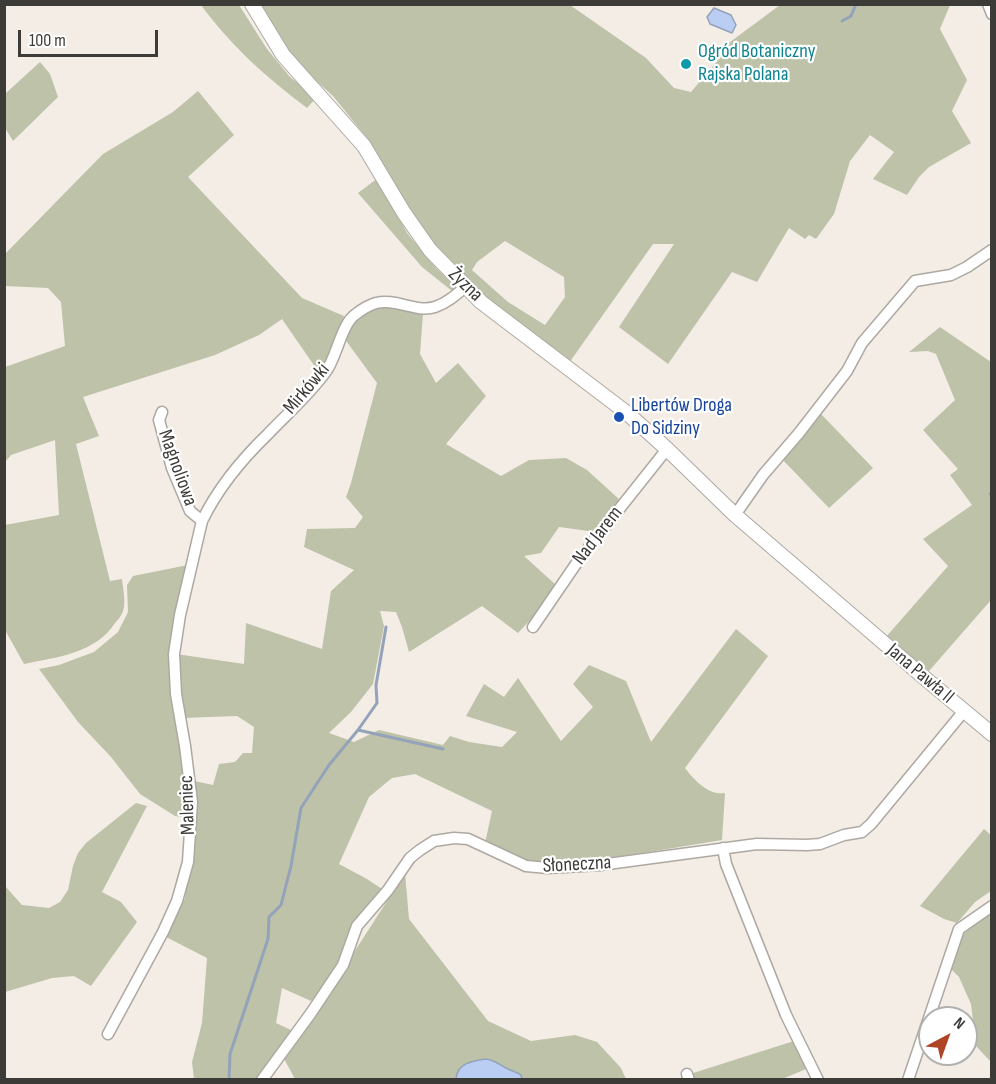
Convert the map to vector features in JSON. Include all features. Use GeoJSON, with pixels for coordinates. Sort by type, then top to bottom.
{"type":"FeatureCollection","features":[{"type":"Feature","properties":{"kind":"street","name":"Żyzna"},"geometry":{"type":"LineString","coordinates":[[252,4],[283,55],[364,146],[404,213],[430,250],[465,287],[620,407],[735,515],[849,614]]}},
{"type":"Feature","properties":{"kind":"street"},"geometry":{"type":"LineString","coordinates":[[988,4],[992,14]]}},
{"type":"Feature","properties":{"kind":"street"},"geometry":{"type":"LineString","coordinates":[[735,515],[763,475],[847,371],[862,343],[915,281],[951,275],[992,250]]}},
{"type":"Feature","properties":{"kind":"street","name":"Mirkówki"},"geometry":{"type":"LineString","coordinates":[[193,560],[202,521],[224,483],[265,436],[303,399],[328,368],[345,329],[354,315],[377,303],[395,303],[421,309],[434,307],[450,300],[465,287]]}},
{"type":"Feature","properties":{"kind":"street","name":"Magnoliowa"},"geometry":{"type":"LineString","coordinates":[[162,412],[159,420],[172,468],[190,511],[202,521]]}},
{"type":"Feature","properties":{"kind":"street","name":"Nad Jarem"},"geometry":{"type":"LineString","coordinates":[[533,627],[578,561],[667,449]]}},
{"type":"Feature","properties":{"kind":"street","name":"Maleniec"},"geometry":{"type":"LineString","coordinates":[[108,1034],[163,932],[177,901],[188,862],[192,802],[176,694],[174,654],[180,615],[193,560]]}},
{"type":"Feature","properties":{"kind":"street","name":"Jana Pawła II"},"geometry":{"type":"LineString","coordinates":[[849,614],[992,734]]}},
{"type":"Feature","properties":{"kind":"street","name":"Słoneczna"},"geometry":{"type":"LineString","coordinates":[[262,1080],[343,965],[357,926],[388,890],[407,862],[426,845],[446,838],[461,838],[476,842],[526,866],[548,868],[600,865],[757,844],[820,844],[844,835],[862,832],[871,824],[964,711]]}},
{"type":"Feature","properties":{"kind":"street"},"geometry":{"type":"LineString","coordinates":[[723,848],[726,864],[786,1015],[818,1080]]}},
{"type":"Feature","properties":{"kind":"street"},"geometry":{"type":"LineString","coordinates":[[908,1080],[959,929],[992,906]]}},
{"type":"Feature","properties":{"kind":"green space"},"geometry":{"type":"Polygon","coordinates":[[[201,5],[239,5],[267,49],[290,77],[316,98],[307,108],[277,84],[250,61],[201,5]]]}},
{"type":"Feature","properties":{"kind":"green space"},"geometry":{"type":"Polygon","coordinates":[[[260,5],[570,5],[646,58],[674,88],[691,92],[723,54],[726,45],[780,5],[950,5],[940,29],[967,80],[952,111],[971,143],[929,167],[907,195],[873,179],[894,152],[870,135],[850,161],[834,214],[816,239],[809,235],[805,239],[789,228],[757,282],[732,272],[668,364],[619,327],[674,244],[653,244],[569,363],[462,279],[433,249],[371,143],[333,96],[303,69],[274,32],[260,5]],[[505,241],[477,262],[472,270],[508,302],[545,325],[565,297],[564,277],[505,241]]]}},
{"type":"Feature","properties":{"kind":"green space"},"geometry":{"type":"Polygon","coordinates":[[[40,62],[50,74],[58,97],[13,141],[5,128],[5,94],[40,62]]]}},
{"type":"Feature","properties":{"kind":"green space"},"geometry":{"type":"Polygon","coordinates":[[[198,91],[234,135],[188,177],[302,298],[344,316],[331,354],[320,374],[282,319],[259,335],[215,355],[83,397],[99,436],[76,444],[110,581],[122,579],[124,607],[121,616],[97,642],[62,656],[24,664],[5,630],[5,525],[59,515],[55,440],[11,455],[5,462],[5,367],[65,346],[61,302],[48,288],[5,286],[5,254],[103,154],[173,112],[198,91]]]}},
{"type":"Feature","properties":{"kind":"green space"},"geometry":{"type":"Polygon","coordinates":[[[378,178],[407,233],[436,268],[456,287],[452,291],[422,267],[358,193],[378,178]]]}},
{"type":"Feature","properties":{"kind":"green space"},"geometry":{"type":"Polygon","coordinates":[[[375,307],[394,307],[423,313],[420,354],[436,383],[458,363],[486,396],[446,444],[501,476],[529,460],[566,458],[587,470],[620,500],[596,532],[559,527],[541,553],[524,556],[556,585],[518,633],[482,606],[409,652],[396,612],[380,611],[384,626],[373,684],[351,712],[329,733],[354,742],[379,730],[443,745],[450,736],[469,742],[502,747],[517,732],[466,716],[484,684],[504,697],[518,678],[561,741],[593,707],[573,684],[589,665],[626,681],[651,742],[736,629],[768,656],[685,768],[697,782],[708,790],[725,793],[722,840],[558,867],[528,862],[485,843],[492,811],[415,774],[392,778],[369,797],[339,864],[382,889],[334,973],[311,1001],[282,988],[276,1023],[293,1031],[256,1079],[194,1079],[192,1062],[202,1023],[207,958],[166,937],[185,898],[192,850],[194,781],[213,785],[219,764],[235,762],[243,753],[252,753],[254,727],[237,716],[182,718],[176,654],[244,664],[246,623],[322,649],[331,591],[354,570],[304,547],[307,529],[355,528],[363,517],[346,497],[377,383],[344,338],[357,318],[375,307]]]}},
{"type":"Feature","properties":{"kind":"green space"},"geometry":{"type":"Polygon","coordinates":[[[940,327],[991,362],[991,600],[929,671],[886,637],[948,566],[923,539],[972,505],[950,475],[958,469],[923,430],[955,400],[936,354],[928,351],[909,352],[940,327]]]}},
{"type":"Feature","properties":{"kind":"green space"},"geometry":{"type":"Polygon","coordinates":[[[820,413],[873,468],[829,508],[781,458],[820,413]]]}},
{"type":"Feature","properties":{"kind":"green space"},"geometry":{"type":"Polygon","coordinates":[[[188,565],[172,648],[189,796],[187,818],[175,816],[140,794],[111,757],[78,722],[39,669],[59,665],[94,652],[118,632],[128,612],[127,585],[133,576],[188,565]]]}},
{"type":"Feature","properties":{"kind":"green space"},"geometry":{"type":"Polygon","coordinates":[[[136,803],[147,806],[102,892],[121,902],[137,922],[91,986],[74,976],[52,978],[5,992],[5,886],[22,905],[49,908],[60,902],[68,890],[78,853],[86,843],[136,803]]]}},
{"type":"Feature","properties":{"kind":"green space"},"geometry":{"type":"Polygon","coordinates":[[[984,829],[991,835],[991,891],[975,902],[957,923],[920,906],[984,829]]]}},
{"type":"Feature","properties":{"kind":"green space"},"geometry":{"type":"Polygon","coordinates":[[[405,873],[409,919],[488,1021],[531,1041],[575,1035],[597,1042],[621,1068],[626,1079],[295,1079],[283,1057],[315,1013],[405,873]]]}},
{"type":"Feature","properties":{"kind":"green space"},"geometry":{"type":"Polygon","coordinates":[[[991,910],[991,1079],[990,1061],[978,1048],[978,1006],[971,1006],[959,977],[951,969],[959,939],[982,915],[991,910]]]}},
{"type":"Feature","properties":{"kind":"green space"},"geometry":{"type":"Polygon","coordinates":[[[794,1041],[806,1069],[780,1080],[693,1079],[690,1074],[794,1041]]]}},
{"type":"Feature","properties":{"kind":"water"},"geometry":{"type":"Polygon","coordinates":[[[714,8],[731,15],[736,25],[732,33],[710,24],[707,17],[714,8]]]}},
{"type":"Feature","properties":{"kind":"water"},"geometry":{"type":"Polygon","coordinates":[[[486,1059],[521,1075],[522,1079],[456,1079],[462,1066],[486,1059]]]}},
{"type":"Feature","properties":{"kind":"waterway"},"geometry":{"type":"LineString","coordinates":[[842,21],[851,16],[856,4]]}},
{"type":"Feature","properties":{"kind":"waterway"},"geometry":{"type":"LineString","coordinates":[[229,1080],[230,1054],[268,939],[269,917],[281,905],[291,866],[301,808],[329,765],[377,703],[376,685],[386,627]]}},
{"type":"Feature","properties":{"kind":"waterway"},"geometry":{"type":"LineString","coordinates":[[358,730],[443,749]]}},
{"type":"Feature","properties":{"kind":"place","name":"Ogród Botaniczny Rajska Polana"},"geometry":{"type":"Point","coordinates":[686,64]}},
{"type":"Feature","properties":{"kind":"place","name":"Libertów Droga Do Sidziny"},"geometry":{"type":"Point","coordinates":[619,417]}}]}
